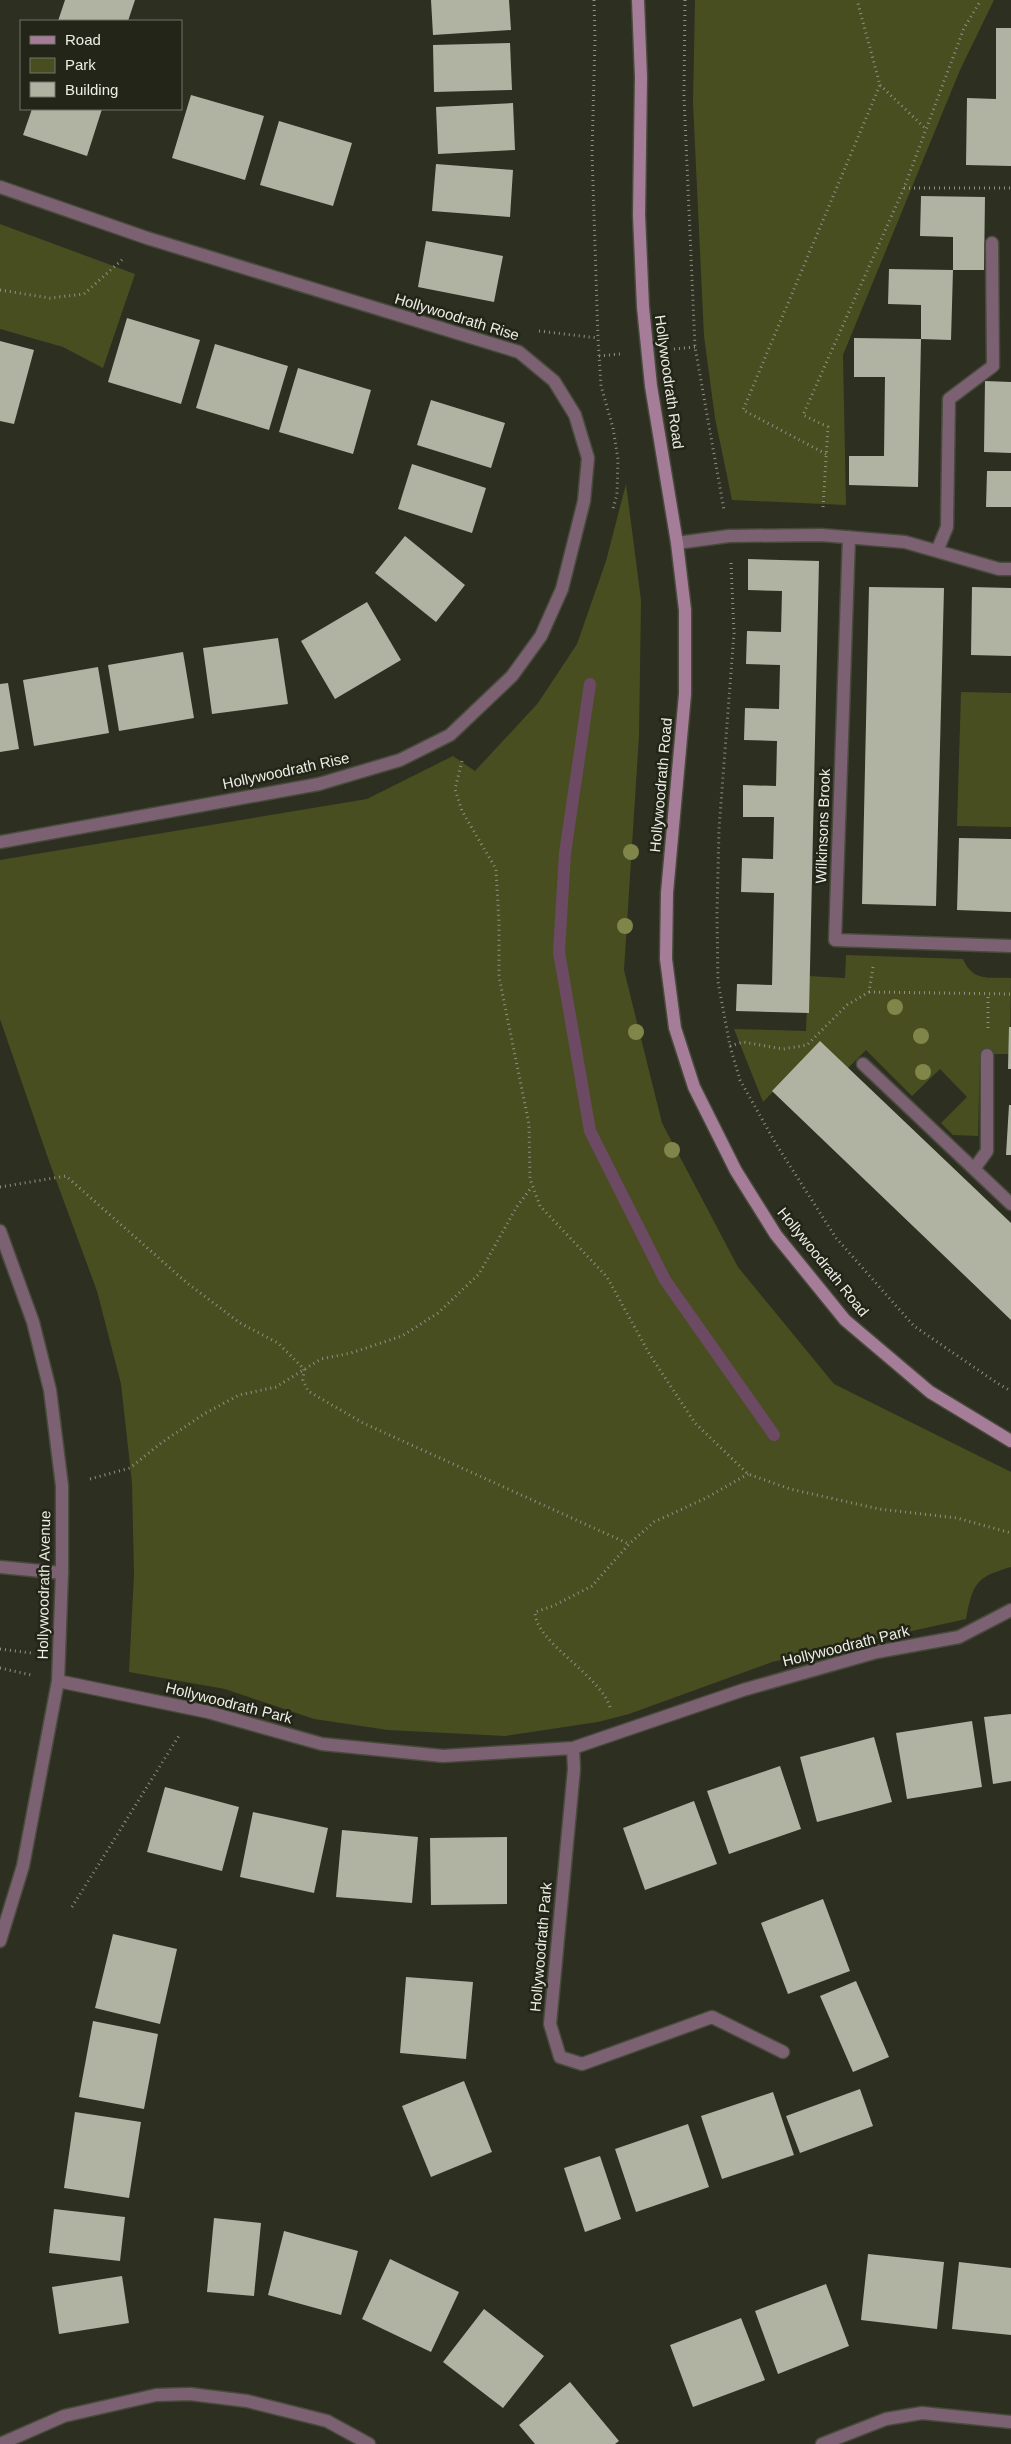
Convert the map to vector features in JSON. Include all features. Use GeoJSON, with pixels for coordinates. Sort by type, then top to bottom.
{"type":"FeatureCollection","features":[{"type":"Feature","properties":{"kind":"main road","name":"Hollywoodrath Road"},"geometry":{"type":"LineString","coordinates":[[638,0],[641,77],[639,215],[643,307],[651,386],[686,610],[685,694],[667,893],[666,959],[675,1028],[694,1087],[736,1170],[776,1235],[845,1320],[930,1392],[1011,1441]]}},
{"type":"Feature","properties":{"kind":"street","name":"Hollywoodrath Rise"},"geometry":{"type":"LineString","coordinates":[[0,187],[147,238],[520,352],[554,381],[575,415],[588,458],[584,502],[562,589],[542,636],[512,676],[450,735],[400,760],[319,784],[0,842]]}},
{"type":"Feature","properties":{"kind":"street"},"geometry":{"type":"LineString","coordinates":[[937,551],[947,527],[949,399],[993,366],[992,243]]}},
{"type":"Feature","properties":{"kind":"street"},"geometry":{"type":"LineString","coordinates":[[677,543],[729,536],[821,534],[906,542],[999,569],[1011,569]]}},
{"type":"Feature","properties":{"kind":"street","name":"Wilkinsons Brook"},"geometry":{"type":"LineString","coordinates":[[849,537],[836,940],[1011,946]]}},
{"type":"Feature","properties":{"kind":"street"},"geometry":{"type":"LineString","coordinates":[[974,1169],[987,1151],[987,1055]]}},
{"type":"Feature","properties":{"kind":"street"},"geometry":{"type":"LineString","coordinates":[[864,1064],[1011,1204]]}},
{"type":"Feature","properties":{"kind":"street","name":"Hollywoodrath Avenue"},"geometry":{"type":"LineString","coordinates":[[0,1231],[33,1322],[50,1390],[62,1486],[62,1573],[58,1681],[23,1866],[0,1941]]}},
{"type":"Feature","properties":{"kind":"street"},"geometry":{"type":"LineString","coordinates":[[0,1567],[62,1573]]}},
{"type":"Feature","properties":{"kind":"street","name":"Hollywoodrath Park"},"geometry":{"type":"LineString","coordinates":[[58,1681],[194,1710],[322,1744],[442,1756],[573,1748],[743,1690],[876,1652],[959,1637],[1011,1610]]}},
{"type":"Feature","properties":{"kind":"street","name":"Hollywoodrath Park"},"geometry":{"type":"LineString","coordinates":[[573,1748],[574,1769],[550,2024],[560,2057],[582,2064],[712,2017],[783,2052]]}},
{"type":"Feature","properties":{"kind":"street"},"geometry":{"type":"LineString","coordinates":[[0,2444],[64,2416],[156,2395],[190,2394],[247,2401],[327,2421],[369,2444]]}},
{"type":"Feature","properties":{"kind":"street"},"geometry":{"type":"LineString","coordinates":[[822,2444],[886,2419],[922,2413],[1011,2422]]}},
{"type":"Feature","properties":{"kind":"path"},"geometry":{"type":"LineString","coordinates":[[685,0],[684,97],[696,347],[729,536],[734,594],[734,633],[719,829],[717,914],[718,982],[730,1046],[740,1080],[776,1144],[836,1238],[914,1326],[1011,1391]]}},
{"type":"Feature","properties":{"kind":"path"},"geometry":{"type":"LineString","coordinates":[[856,0],[880,85],[926,129]]}},
{"type":"Feature","properties":{"kind":"path"},"geometry":{"type":"LineString","coordinates":[[821,534],[828,427],[803,415],[904,188],[964,28],[981,0]]}},
{"type":"Feature","properties":{"kind":"path"},"geometry":{"type":"LineString","coordinates":[[826,454],[744,410],[880,85]]}},
{"type":"Feature","properties":{"kind":"path"},"geometry":{"type":"LineString","coordinates":[[904,188],[1011,188]]}},
{"type":"Feature","properties":{"kind":"path"},"geometry":{"type":"LineString","coordinates":[[0,290],[50,298],[84,294],[147,238]]}},
{"type":"Feature","properties":{"kind":"path"},"geometry":{"type":"LineString","coordinates":[[520,352],[536,330],[598,338]]}},
{"type":"Feature","properties":{"kind":"path"},"geometry":{"type":"LineString","coordinates":[[462,760],[456,789],[462,811],[496,869],[500,923],[499,977],[530,1124],[528,1169],[531,1188],[540,1206],[608,1277],[650,1355],[695,1424],[748,1474],[790,1488],[879,1509],[957,1518],[1011,1533]]}},
{"type":"Feature","properties":{"kind":"path"},"geometry":{"type":"LineString","coordinates":[[869,992],[876,942]]}},
{"type":"Feature","properties":{"kind":"path"},"geometry":{"type":"LineString","coordinates":[[730,1046],[743,1042],[783,1049],[807,1045],[848,1005],[869,992],[1011,994]]}},
{"type":"Feature","properties":{"kind":"path"},"geometry":{"type":"LineString","coordinates":[[987,1055],[988,994]]}},
{"type":"Feature","properties":{"kind":"path"},"geometry":{"type":"LineString","coordinates":[[0,1186],[66,1176],[187,1283],[240,1323],[278,1343],[304,1369]]}},
{"type":"Feature","properties":{"kind":"path"},"geometry":{"type":"LineString","coordinates":[[62,1486],[130,1468],[161,1443],[204,1414],[239,1395],[276,1387],[321,1359],[352,1353],[402,1336],[438,1313],[479,1274],[516,1208],[531,1188]]}},
{"type":"Feature","properties":{"kind":"path"},"geometry":{"type":"LineString","coordinates":[[304,1369],[303,1380],[308,1391],[363,1423],[630,1544]]}},
{"type":"Feature","properties":{"kind":"path"},"geometry":{"type":"LineString","coordinates":[[619,1732],[607,1698],[582,1670],[549,1640],[535,1618],[535,1612],[553,1606],[592,1586],[630,1544],[654,1522],[706,1498],[748,1474]]}},
{"type":"Feature","properties":{"kind":"path"},"geometry":{"type":"LineString","coordinates":[[72,1907],[194,1710]]}},
{"type":"Feature","properties":{"kind":"green space"},"geometry":{"type":"Polygon","coordinates":[[[695,0],[994,0],[960,70],[843,355],[846,505],[732,500],[715,418],[704,336],[693,103],[695,0]]]}},
{"type":"Feature","properties":{"kind":"green space"},"geometry":{"type":"Polygon","coordinates":[[[0,224],[135,274],[103,368],[63,347],[0,329],[0,224]]]}},
{"type":"Feature","properties":{"kind":"green space"},"geometry":{"type":"Polygon","coordinates":[[[626,484],[641,600],[639,736],[624,970],[662,1123],[738,1267],[834,1384],[1011,1472],[1011,1567],[990,1574],[978,1583],[971,1597],[966,1619],[772,1662],[629,1714],[598,1722],[505,1736],[388,1730],[314,1719],[225,1689],[129,1672],[134,1574],[132,1483],[121,1384],[97,1291],[49,1161],[0,1019],[0,860],[367,799],[453,756],[475,771],[538,703],[577,644],[606,561],[626,484]]]}},
{"type":"Feature","properties":{"kind":"green space"},"geometry":{"type":"Polygon","coordinates":[[[961,692],[1011,693],[1011,827],[957,826],[961,692]]]}},
{"type":"Feature","properties":{"kind":"green space"},"geometry":{"type":"Polygon","coordinates":[[[846,955],[963,959],[972,972],[977,975],[989,978],[1011,978],[1010,1054],[980,1054],[978,1136],[953,1135],[941,1123],[967,1097],[940,1069],[912,1096],[866,1050],[843,1073],[817,1047],[763,1102],[734,1029],[806,1031],[808,976],[845,978],[846,955]]]}},
{"type":"Feature","properties":{"kind":"building"},"geometry":{"type":"Polygon","coordinates":[[[65,0],[135,0],[128,20],[58,20],[65,0]]]}},
{"type":"Feature","properties":{"kind":"building"},"geometry":{"type":"Polygon","coordinates":[[[431,0],[509,0],[511,30],[433,35],[431,0]]]}},
{"type":"Feature","properties":{"kind":"building"},"geometry":{"type":"Polygon","coordinates":[[[996,28],[1011,28],[1011,166],[966,165],[967,98],[996,99],[996,28]]]}},
{"type":"Feature","properties":{"kind":"building"},"geometry":{"type":"Polygon","coordinates":[[[510,43],[512,90],[434,92],[433,45],[510,43]]]}},
{"type":"Feature","properties":{"kind":"building"},"geometry":{"type":"Polygon","coordinates":[[[191,95],[264,116],[245,180],[172,158],[191,95]]]}},
{"type":"Feature","properties":{"kind":"building"},"geometry":{"type":"Polygon","coordinates":[[[513,103],[515,150],[438,154],[436,107],[513,103]]]}},
{"type":"Feature","properties":{"kind":"building"},"geometry":{"type":"Polygon","coordinates":[[[32,110],[102,110],[87,156],[23,135],[32,110]]]}},
{"type":"Feature","properties":{"kind":"building"},"geometry":{"type":"Polygon","coordinates":[[[279,121],[352,143],[333,206],[260,185],[279,121]]]}},
{"type":"Feature","properties":{"kind":"building"},"geometry":{"type":"Polygon","coordinates":[[[436,164],[513,170],[510,217],[432,211],[436,164]]]}},
{"type":"Feature","properties":{"kind":"building"},"geometry":{"type":"Polygon","coordinates":[[[921,196],[985,197],[984,270],[953,270],[953,237],[920,236],[921,196]]]}},
{"type":"Feature","properties":{"kind":"building"},"geometry":{"type":"Polygon","coordinates":[[[426,241],[503,256],[494,302],[418,287],[426,241]]]}},
{"type":"Feature","properties":{"kind":"building"},"geometry":{"type":"Polygon","coordinates":[[[889,269],[953,270],[951,340],[921,339],[921,305],[888,304],[889,269]]]}},
{"type":"Feature","properties":{"kind":"building"},"geometry":{"type":"Polygon","coordinates":[[[127,318],[200,340],[181,404],[108,382],[127,318]]]}},
{"type":"Feature","properties":{"kind":"building"},"geometry":{"type":"Polygon","coordinates":[[[854,338],[921,339],[918,487],[849,485],[849,456],[884,456],[885,377],[854,377],[854,338]]]}},
{"type":"Feature","properties":{"kind":"building"},"geometry":{"type":"Polygon","coordinates":[[[0,341],[34,350],[14,424],[0,421],[0,341]]]}},
{"type":"Feature","properties":{"kind":"building"},"geometry":{"type":"Polygon","coordinates":[[[215,344],[288,366],[269,430],[196,408],[215,344]]]}},
{"type":"Feature","properties":{"kind":"building"},"geometry":{"type":"Polygon","coordinates":[[[298,368],[371,390],[353,454],[279,432],[298,368]]]}},
{"type":"Feature","properties":{"kind":"building"},"geometry":{"type":"Polygon","coordinates":[[[985,381],[1011,382],[1011,453],[984,452],[985,381]]]}},
{"type":"Feature","properties":{"kind":"building"},"geometry":{"type":"Polygon","coordinates":[[[431,400],[505,423],[491,468],[417,445],[431,400]]]}},
{"type":"Feature","properties":{"kind":"building"},"geometry":{"type":"Polygon","coordinates":[[[412,464],[486,488],[472,533],[398,509],[412,464]]]}},
{"type":"Feature","properties":{"kind":"building"},"geometry":{"type":"Polygon","coordinates":[[[987,471],[1011,471],[1011,507],[986,507],[987,471]]]}},
{"type":"Feature","properties":{"kind":"building"},"geometry":{"type":"Polygon","coordinates":[[[405,536],[465,585],[436,622],[375,573],[405,536]]]}},
{"type":"Feature","properties":{"kind":"building"},"geometry":{"type":"Polygon","coordinates":[[[748,559],[819,561],[809,1013],[736,1011],[737,984],[772,985],[774,893],[741,892],[742,858],[773,859],[774,817],[743,817],[743,785],[776,786],[777,741],[744,740],[745,708],[779,709],[780,665],[746,664],[747,631],[781,632],[782,591],[748,590],[748,559]]]}},
{"type":"Feature","properties":{"kind":"building"},"geometry":{"type":"Polygon","coordinates":[[[869,587],[944,588],[936,906],[862,904],[869,587]]]}},
{"type":"Feature","properties":{"kind":"building"},"geometry":{"type":"Polygon","coordinates":[[[972,587],[1011,588],[1011,656],[971,655],[972,587]]]}},
{"type":"Feature","properties":{"kind":"building"},"geometry":{"type":"Polygon","coordinates":[[[367,602],[401,660],[335,699],[301,641],[367,602]]]}},
{"type":"Feature","properties":{"kind":"building"},"geometry":{"type":"Polygon","coordinates":[[[278,638],[288,704],[212,714],[203,648],[278,638]]]}},
{"type":"Feature","properties":{"kind":"building"},"geometry":{"type":"Polygon","coordinates":[[[183,652],[194,718],[119,731],[108,665],[183,652]]]}},
{"type":"Feature","properties":{"kind":"building"},"geometry":{"type":"Polygon","coordinates":[[[98,667],[109,733],[34,746],[23,680],[98,667]]]}},
{"type":"Feature","properties":{"kind":"building"},"geometry":{"type":"Polygon","coordinates":[[[8,683],[19,749],[0,752],[0,684],[8,683]]]}},
{"type":"Feature","properties":{"kind":"building"},"geometry":{"type":"Polygon","coordinates":[[[959,838],[1011,839],[1011,912],[957,910],[959,838]]]}},
{"type":"Feature","properties":{"kind":"building"},"geometry":{"type":"Polygon","coordinates":[[[1009,1027],[1011,1027],[1011,1069],[1008,1069],[1009,1027]]]}},
{"type":"Feature","properties":{"kind":"building"},"geometry":{"type":"Polygon","coordinates":[[[820,1041],[1011,1223],[1011,1320],[772,1091],[820,1041]]]}},
{"type":"Feature","properties":{"kind":"building"},"geometry":{"type":"Polygon","coordinates":[[[1009,1105],[1011,1105],[1011,1155],[1006,1155],[1009,1105]]]}},
{"type":"Feature","properties":{"kind":"building"},"geometry":{"type":"Polygon","coordinates":[[[1011,1714],[1011,1781],[993,1784],[984,1717],[1011,1714]]]}},
{"type":"Feature","properties":{"kind":"building"},"geometry":{"type":"Polygon","coordinates":[[[972,1721],[982,1787],[907,1799],[896,1733],[972,1721]]]}},
{"type":"Feature","properties":{"kind":"building"},"geometry":{"type":"Polygon","coordinates":[[[874,1737],[892,1802],[817,1822],[800,1757],[874,1737]]]}},
{"type":"Feature","properties":{"kind":"building"},"geometry":{"type":"Polygon","coordinates":[[[780,1766],[801,1829],[729,1854],[707,1791],[780,1766]]]}},
{"type":"Feature","properties":{"kind":"building"},"geometry":{"type":"Polygon","coordinates":[[[165,1787],[239,1807],[222,1871],[147,1852],[165,1787]]]}},
{"type":"Feature","properties":{"kind":"building"},"geometry":{"type":"Polygon","coordinates":[[[694,1801],[717,1864],[645,1890],[623,1828],[694,1801]]]}},
{"type":"Feature","properties":{"kind":"building"},"geometry":{"type":"Polygon","coordinates":[[[253,1812],[328,1828],[314,1893],[240,1877],[253,1812]]]}},
{"type":"Feature","properties":{"kind":"building"},"geometry":{"type":"Polygon","coordinates":[[[342,1830],[418,1837],[412,1903],[336,1897],[342,1830]]]}},
{"type":"Feature","properties":{"kind":"building"},"geometry":{"type":"Polygon","coordinates":[[[507,1837],[507,1904],[431,1905],[430,1838],[507,1837]]]}},
{"type":"Feature","properties":{"kind":"building"},"geometry":{"type":"Polygon","coordinates":[[[823,1899],[850,1971],[788,1994],[761,1923],[823,1899]]]}},
{"type":"Feature","properties":{"kind":"building"},"geometry":{"type":"Polygon","coordinates":[[[113,1934],[177,1949],[160,2024],[95,2008],[113,1934]]]}},
{"type":"Feature","properties":{"kind":"building"},"geometry":{"type":"Polygon","coordinates":[[[406,1977],[473,1982],[466,2059],[400,2053],[406,1977]]]}},
{"type":"Feature","properties":{"kind":"building"},"geometry":{"type":"Polygon","coordinates":[[[856,1981],[889,2057],[853,2072],[820,1996],[856,1981]]]}},
{"type":"Feature","properties":{"kind":"building"},"geometry":{"type":"Polygon","coordinates":[[[93,2021],[158,2034],[144,2109],[79,2097],[93,2021]]]}},
{"type":"Feature","properties":{"kind":"building"},"geometry":{"type":"Polygon","coordinates":[[[464,2081],[492,2152],[431,2177],[402,2106],[464,2081]]]}},
{"type":"Feature","properties":{"kind":"building"},"geometry":{"type":"Polygon","coordinates":[[[860,2089],[873,2126],[800,2153],[786,2116],[860,2089]]]}},
{"type":"Feature","properties":{"kind":"building"},"geometry":{"type":"Polygon","coordinates":[[[773,2092],[794,2155],[722,2179],[701,2116],[773,2092]]]}},
{"type":"Feature","properties":{"kind":"building"},"geometry":{"type":"Polygon","coordinates":[[[75,2112],[141,2122],[129,2198],[64,2188],[75,2112]]]}},
{"type":"Feature","properties":{"kind":"building"},"geometry":{"type":"Polygon","coordinates":[[[688,2124],[709,2187],[636,2212],[615,2149],[688,2124]]]}},
{"type":"Feature","properties":{"kind":"building"},"geometry":{"type":"Polygon","coordinates":[[[600,2156],[621,2219],[585,2232],[564,2168],[600,2156]]]}},
{"type":"Feature","properties":{"kind":"building"},"geometry":{"type":"Polygon","coordinates":[[[54,2209],[125,2217],[120,2261],[49,2253],[54,2209]]]}},
{"type":"Feature","properties":{"kind":"building"},"geometry":{"type":"Polygon","coordinates":[[[214,2218],[261,2223],[254,2296],[207,2292],[214,2218]]]}},
{"type":"Feature","properties":{"kind":"building"},"geometry":{"type":"Polygon","coordinates":[[[284,2231],[358,2251],[341,2315],[268,2295],[284,2231]]]}},
{"type":"Feature","properties":{"kind":"building"},"geometry":{"type":"Polygon","coordinates":[[[868,2254],[944,2262],[937,2329],[861,2320],[868,2254]]]}},
{"type":"Feature","properties":{"kind":"building"},"geometry":{"type":"Polygon","coordinates":[[[390,2259],[459,2292],[431,2352],[362,2319],[390,2259]]]}},
{"type":"Feature","properties":{"kind":"building"},"geometry":{"type":"Polygon","coordinates":[[[959,2262],[1011,2268],[1011,2335],[952,2329],[959,2262]]]}},
{"type":"Feature","properties":{"kind":"building"},"geometry":{"type":"Polygon","coordinates":[[[122,2276],[129,2323],[59,2334],[52,2287],[122,2276]]]}},
{"type":"Feature","properties":{"kind":"building"},"geometry":{"type":"Polygon","coordinates":[[[826,2284],[849,2346],[778,2374],[755,2311],[826,2284]]]}},
{"type":"Feature","properties":{"kind":"building"},"geometry":{"type":"Polygon","coordinates":[[[484,2309],[544,2356],[503,2408],[443,2362],[484,2309]]]}},
{"type":"Feature","properties":{"kind":"building"},"geometry":{"type":"Polygon","coordinates":[[[741,2318],[765,2380],[693,2407],[670,2345],[741,2318]]]}},
{"type":"Feature","properties":{"kind":"building"},"geometry":{"type":"Polygon","coordinates":[[[570,2382],[619,2441],[615,2444],[535,2444],[519,2425],[570,2382]]]}},
{"type":"Feature","properties":{"kind":"waterway"},"geometry":{"type":"LineString","coordinates":[[590,684],[565,853],[559,952],[590,1131],[665,1280],[774,1435]]}}]}
